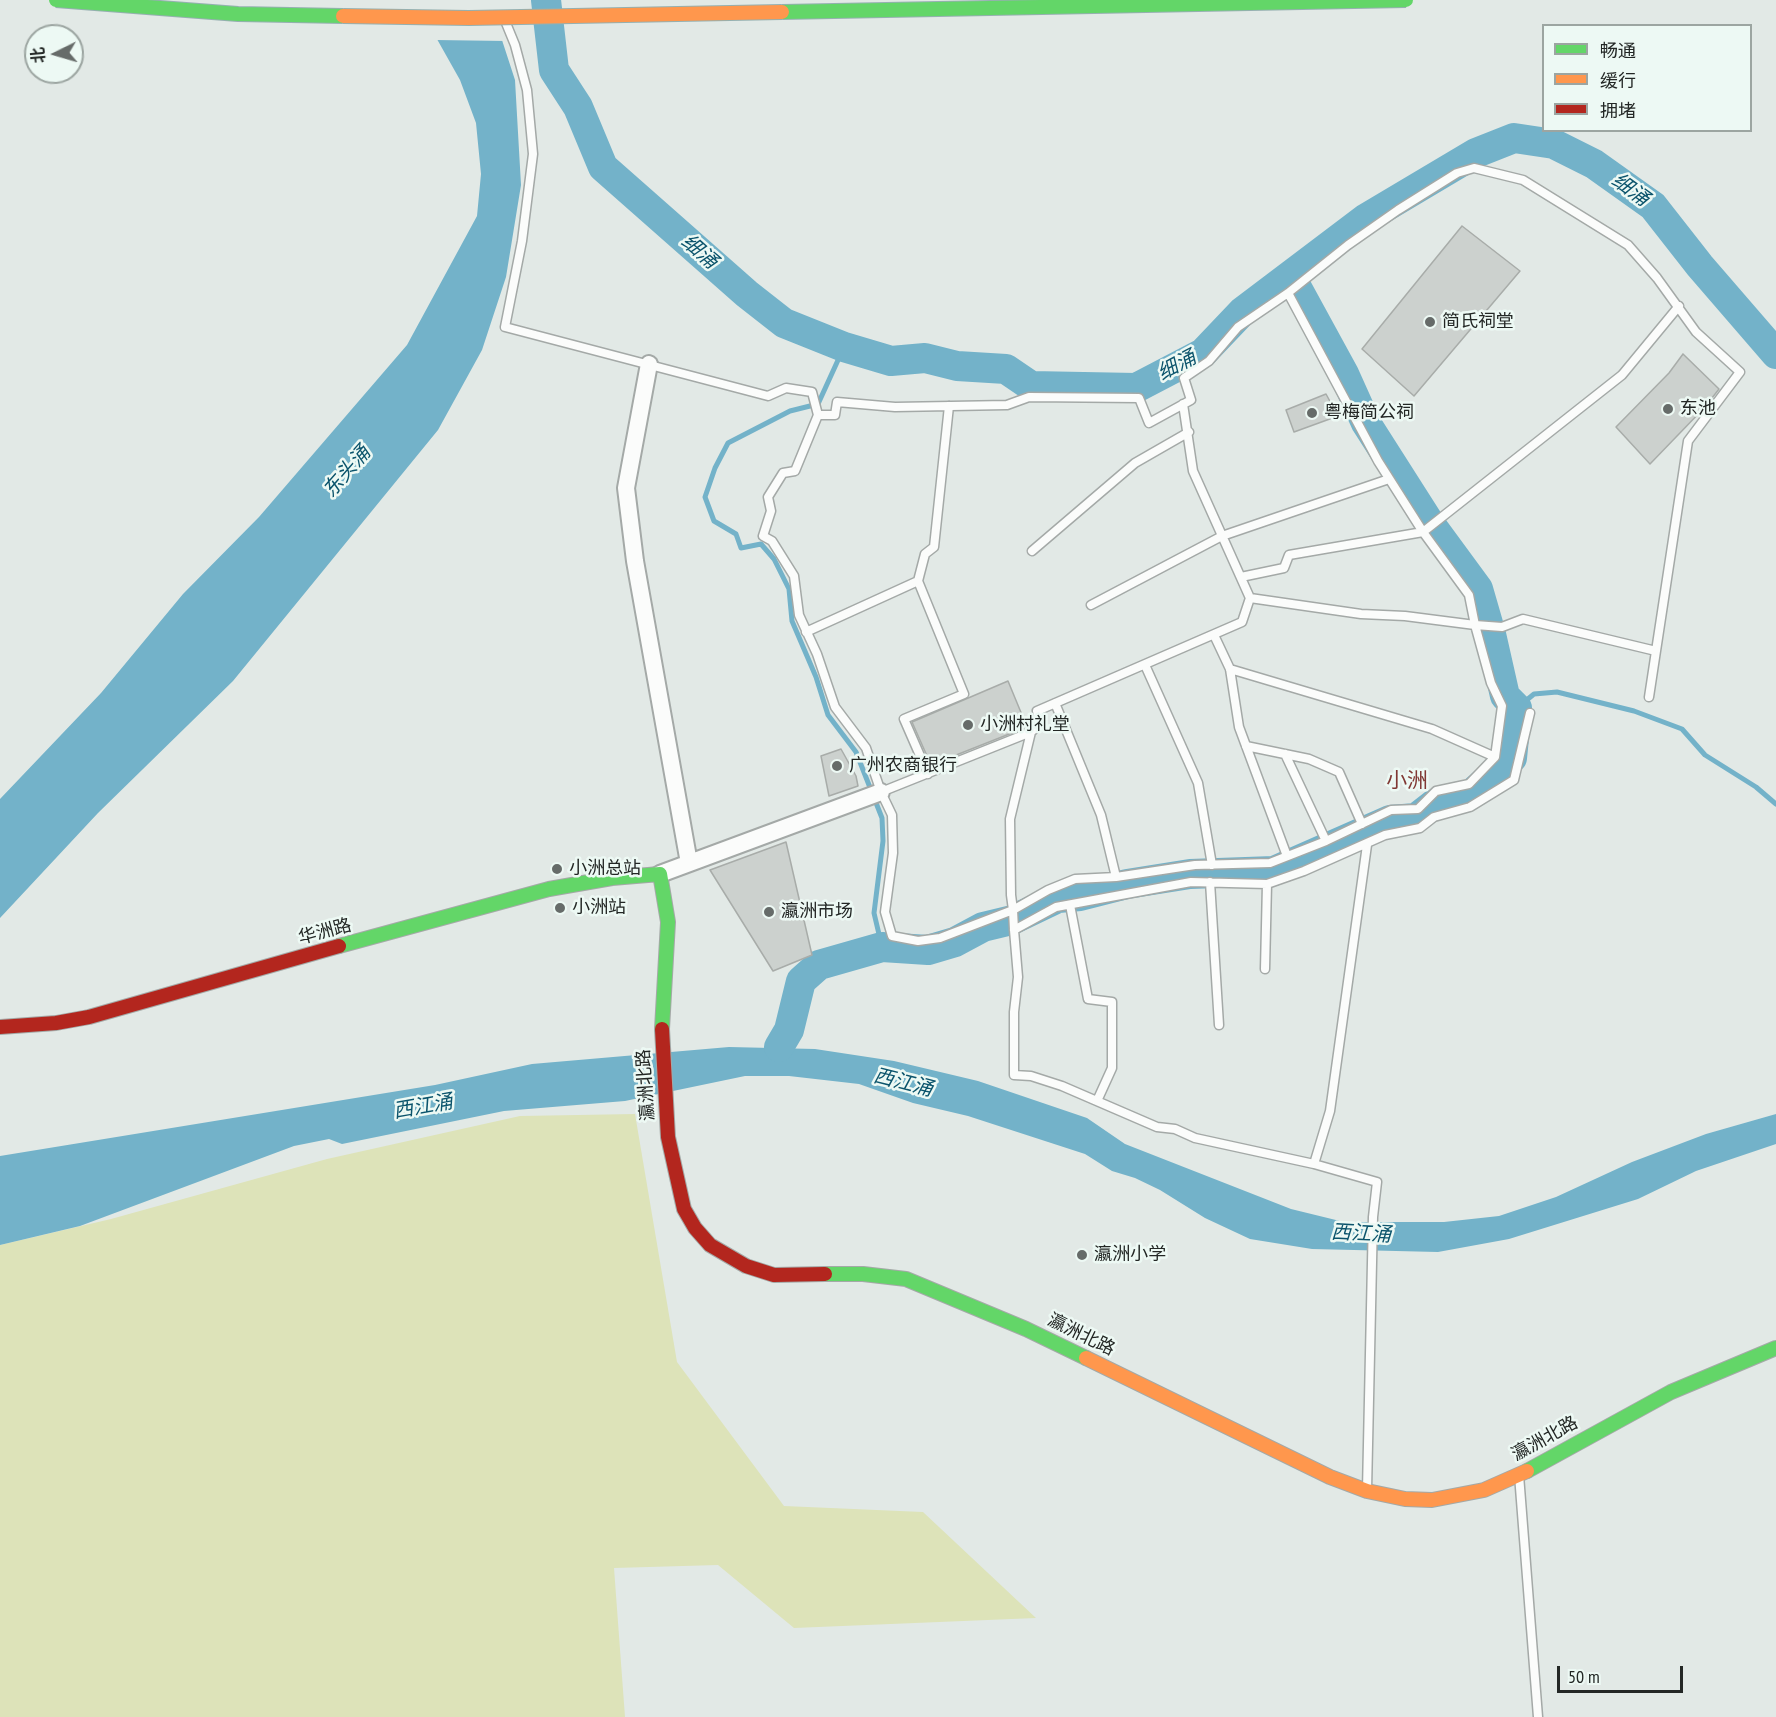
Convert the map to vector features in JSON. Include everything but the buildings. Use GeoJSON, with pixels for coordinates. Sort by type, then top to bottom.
{"type":"FeatureCollection","features":[{"type":"Feature","properties":{"kind":"main road"},"geometry":{"type":"LineString","coordinates":[[56,0],[238,14],[469,18],[1406,0]]}},
{"type":"Feature","properties":{"kind":"main road","name":"华洲路"},"geometry":{"type":"LineString","coordinates":[[0,1027],[56,1023],[89,1017],[213,980],[549,889],[612,878],[660,874]]}},
{"type":"Feature","properties":{"kind":"main road","name":"瀛洲北路"},"geometry":{"type":"LineString","coordinates":[[660,874],[668,922],[662,1041],[668,1137],[684,1209],[695,1228],[710,1245],[728,1257],[774,1275],[863,1274],[906,1279],[927,1286],[963,1299],[1283,1455],[1367,1491],[1405,1499],[1432,1500],[1484,1490],[1519,1474],[1671,1392],[1776,1348]]}},
{"type":"Feature","properties":{"kind":"street"},"geometry":{"type":"LineString","coordinates":[[649,364],[627,488],[635,561],[689,863]]}},
{"type":"Feature","properties":{"kind":"street"},"geometry":{"type":"LineString","coordinates":[[660,874],[881,792]]}},
{"type":"Feature","properties":{"kind":"lane"},"geometry":{"type":"LineString","coordinates":[[500,9],[515,45],[527,90],[533,154],[522,241],[505,327],[768,396],[786,388],[812,392],[818,415],[795,471],[783,473],[768,498],[771,511],[763,536],[772,541],[794,576],[799,615],[835,707],[866,748],[881,792],[892,815],[893,854],[885,912],[892,936],[918,941],[940,938],[1012,910],[1048,890],[1075,879],[1116,877],[1195,865],[1270,863],[1326,841],[1391,810],[1418,809],[1436,792],[1469,784],[1495,757],[1502,706],[1491,683],[1469,595],[1423,532],[1389,479],[1351,414],[1288,293]]}},
{"type":"Feature","properties":{"kind":"lane"},"geometry":{"type":"LineString","coordinates":[[818,415],[834,416],[837,402],[895,406],[949,406],[1007,405],[1029,397],[1139,398],[1149,423],[1191,400],[1184,378],[1209,361],[1238,327],[1288,293],[1348,244],[1398,210],[1457,173],[1474,168],[1523,180],[1628,246],[1679,306],[1696,332],[1740,372],[1688,441],[1649,697]]}},
{"type":"Feature","properties":{"kind":"lane"},"geometry":{"type":"LineString","coordinates":[[1241,577],[1284,568],[1289,555],[1423,532],[1622,375],[1679,306]]}},
{"type":"Feature","properties":{"kind":"lane"},"geometry":{"type":"LineString","coordinates":[[881,792],[1031,732],[1041,724],[1037,711],[1242,622],[1250,598],[1193,471],[1189,432],[1183,404]]}},
{"type":"Feature","properties":{"kind":"lane"},"geometry":{"type":"LineString","coordinates":[[928,774],[904,719],[964,694],[918,581],[925,554],[934,547],[949,406]]}},
{"type":"Feature","properties":{"kind":"lane"},"geometry":{"type":"LineString","coordinates":[[1032,551],[1135,463],[1189,432]]}},
{"type":"Feature","properties":{"kind":"lane"},"geometry":{"type":"LineString","coordinates":[[1091,605],[1222,536],[1389,479]]}},
{"type":"Feature","properties":{"kind":"lane"},"geometry":{"type":"LineString","coordinates":[[806,632],[918,581]]}},
{"type":"Feature","properties":{"kind":"lane"},"geometry":{"type":"LineString","coordinates":[[1250,598],[1361,614],[1475,625],[1502,627],[1523,619],[1656,651]]}},
{"type":"Feature","properties":{"kind":"lane"},"geometry":{"type":"LineString","coordinates":[[1214,635],[1230,669],[1233,700],[1246,746],[1287,856]]}},
{"type":"Feature","properties":{"kind":"lane"},"geometry":{"type":"LineString","coordinates":[[1145,665],[1198,783],[1212,865]]}},
{"type":"Feature","properties":{"kind":"lane"},"geometry":{"type":"LineString","coordinates":[[1230,669],[1432,729],[1495,757]]}},
{"type":"Feature","properties":{"kind":"lane"},"geometry":{"type":"LineString","coordinates":[[1055,703],[1101,815],[1116,877]]}},
{"type":"Feature","properties":{"kind":"lane"},"geometry":{"type":"LineString","coordinates":[[1014,930],[1056,907],[1191,882],[1267,884],[1367,845],[1385,835],[1420,828],[1434,817],[1470,807],[1514,780],[1530,713]]}},
{"type":"Feature","properties":{"kind":"lane"},"geometry":{"type":"LineString","coordinates":[[1031,732],[1011,819],[1012,910],[1018,977],[1014,1012],[1014,1076],[1031,1076],[1157,1127],[1175,1129],[1195,1138],[1314,1164],[1377,1182],[1373,1217],[1374,1258],[1367,1491]]}},
{"type":"Feature","properties":{"kind":"lane"},"geometry":{"type":"LineString","coordinates":[[1246,746],[1309,759],[1339,772],[1362,824]]}},
{"type":"Feature","properties":{"kind":"lane"},"geometry":{"type":"LineString","coordinates":[[1285,754],[1326,841]]}},
{"type":"Feature","properties":{"kind":"lane"},"geometry":{"type":"LineString","coordinates":[[1314,1164],[1330,1111],[1367,845]]}},
{"type":"Feature","properties":{"kind":"lane"},"geometry":{"type":"LineString","coordinates":[[1210,882],[1219,1025]]}},
{"type":"Feature","properties":{"kind":"lane"},"geometry":{"type":"LineString","coordinates":[[1264,969],[1267,884]]}},
{"type":"Feature","properties":{"kind":"lane"},"geometry":{"type":"LineString","coordinates":[[1070,905],[1088,999],[1112,1002],[1112,1068],[1097,1101]]}},
{"type":"Feature","properties":{"kind":"lane"},"geometry":{"type":"LineString","coordinates":[[1519,1474],[1538,1717]]}},
{"type":"Feature","properties":{"kind":"green space"},"geometry":{"type":"Polygon","coordinates":[[[635,1114],[677,1362],[784,1506],[923,1512],[1036,1618],[794,1628],[718,1565],[614,1568],[625,1717],[0,1717],[0,1245],[111,1219],[327,1159],[520,1116],[635,1114]]]}},
{"type":"Feature","properties":{"kind":"water","name":"东头涌"},"geometry":{"type":"Polygon","coordinates":[[[415,0],[501,37],[515,80],[521,185],[506,277],[482,350],[438,430],[233,681],[98,813],[0,918],[0,799],[101,693],[183,594],[259,517],[407,345],[477,216],[481,174],[476,123],[460,80],[415,0]]]}},
{"type":"Feature","properties":{"kind":"water","name":"西江涌"},"geometry":{"type":"Polygon","coordinates":[[[729,1047],[815,1049],[894,1061],[978,1081],[1087,1118],[1125,1144],[1291,1209],[1344,1222],[1444,1222],[1499,1216],[1556,1197],[1632,1162],[1706,1134],[1776,1114],[1776,1144],[1696,1171],[1638,1199],[1509,1239],[1438,1252],[1312,1249],[1250,1239],[1205,1218],[1160,1190],[1135,1178],[1112,1171],[1085,1154],[968,1116],[913,1103],[859,1084],[789,1076],[745,1076],[625,1101],[504,1111],[342,1144],[329,1139],[294,1146],[80,1226],[0,1245],[0,1156],[435,1085],[532,1064],[729,1047]]]}},
{"type":"Feature","properties":{"kind":"pier"},"geometry":{"type":"Polygon","coordinates":[[[412,0],[488,0],[506,41],[435,40],[412,0]]]}},
{"type":"Feature","properties":{"kind":"waterway","name":"细涌"},"geometry":{"type":"LineString","coordinates":[[546,0],[554,70],[578,107],[603,167],[747,294],[784,323],[844,347],[891,361],[925,358],[957,366],[1006,369],[1031,386],[1136,388],[1203,353],[1242,312],[1365,219],[1476,153],[1514,138],[1554,144],[1594,164],[1653,206],[1700,266],[1776,354]]}},
{"type":"Feature","properties":{"kind":"waterway"},"geometry":{"type":"LineString","coordinates":[[779,1047],[789,1030],[801,981],[819,965],[882,947],[928,950],[955,942],[983,927],[1012,920],[1058,898],[1080,896],[1127,884],[1190,874],[1274,871],[1390,820],[1416,818],[1434,804],[1469,796],[1512,758],[1517,708],[1505,696],[1478,589],[1431,525],[1366,423],[1344,374],[1291,277]]}},
{"type":"Feature","properties":{"kind":"waterway"},"geometry":{"type":"LineString","coordinates":[[844,347],[818,404],[790,411],[728,443],[715,468],[705,497],[714,521],[736,534],[741,548],[761,544],[774,559],[789,589],[792,621],[816,677],[828,715],[856,752],[882,818],[883,841],[874,913],[882,947]]}},
{"type":"Feature","properties":{"kind":"waterway"},"geometry":{"type":"LineString","coordinates":[[1517,708],[1534,694],[1557,692],[1634,711],[1682,729],[1705,755],[1756,787],[1776,804]]}},
{"type":"Feature","properties":{"kind":"traffic: fast"},"geometry":{"type":"LineString","coordinates":[[56,0],[238,14],[343,16]]}},
{"type":"Feature","properties":{"kind":"traffic: fast"},"geometry":{"type":"LineString","coordinates":[[782,12],[1406,0]]}},
{"type":"Feature","properties":{"kind":"traffic: fast"},"geometry":{"type":"LineString","coordinates":[[339,946],[549,889],[612,878],[660,874],[668,922],[662,1029]]}},
{"type":"Feature","properties":{"kind":"traffic: fast"},"geometry":{"type":"LineString","coordinates":[[825,1274],[863,1274],[906,1279],[1026,1329],[1086,1358]]}},
{"type":"Feature","properties":{"kind":"traffic: fast"},"geometry":{"type":"LineString","coordinates":[[1527,1471],[1671,1392],[1776,1348]]}},
{"type":"Feature","properties":{"kind":"traffic: slow"},"geometry":{"type":"LineString","coordinates":[[343,16],[469,18],[782,12]]}},
{"type":"Feature","properties":{"kind":"traffic: slow"},"geometry":{"type":"LineString","coordinates":[[1086,1358],[1330,1477],[1367,1491],[1405,1499],[1432,1500],[1484,1490],[1527,1471]]}},
{"type":"Feature","properties":{"kind":"traffic: jam"},"geometry":{"type":"LineString","coordinates":[[0,1027],[56,1023],[89,1017],[339,946]]}},
{"type":"Feature","properties":{"kind":"traffic: jam"},"geometry":{"type":"LineString","coordinates":[[662,1029],[668,1137],[684,1209],[695,1228],[710,1245],[746,1266],[774,1275],[825,1274]]}},
{"type":"Feature","properties":{"kind":"place","name":"简氏祠堂"},"geometry":{"type":"Point","coordinates":[1430,322]}},
{"type":"Feature","properties":{"kind":"place","name":"东池"},"geometry":{"type":"Point","coordinates":[1668,409]}},
{"type":"Feature","properties":{"kind":"place","name":"粤梅简公祠"},"geometry":{"type":"Point","coordinates":[1312,413]}},
{"type":"Feature","properties":{"kind":"place","name":"小洲村礼堂"},"geometry":{"type":"Point","coordinates":[968,725]}},
{"type":"Feature","properties":{"kind":"place","name":"广州农商银行"},"geometry":{"type":"Point","coordinates":[837,766]}},
{"type":"Feature","properties":{"kind":"place","name":"小洲总站"},"geometry":{"type":"Point","coordinates":[557,869]}},
{"type":"Feature","properties":{"kind":"place","name":"小洲站"},"geometry":{"type":"Point","coordinates":[560,908]}},
{"type":"Feature","properties":{"kind":"place","name":"瀛洲市场"},"geometry":{"type":"Point","coordinates":[769,912]}},
{"type":"Feature","properties":{"kind":"place","name":"瀛洲小学"},"geometry":{"type":"Point","coordinates":[1082,1255]}},
{"type":"Feature","properties":{"kind":"district","name":"小洲"},"geometry":{"type":"Point","coordinates":[1407,781]}}]}
